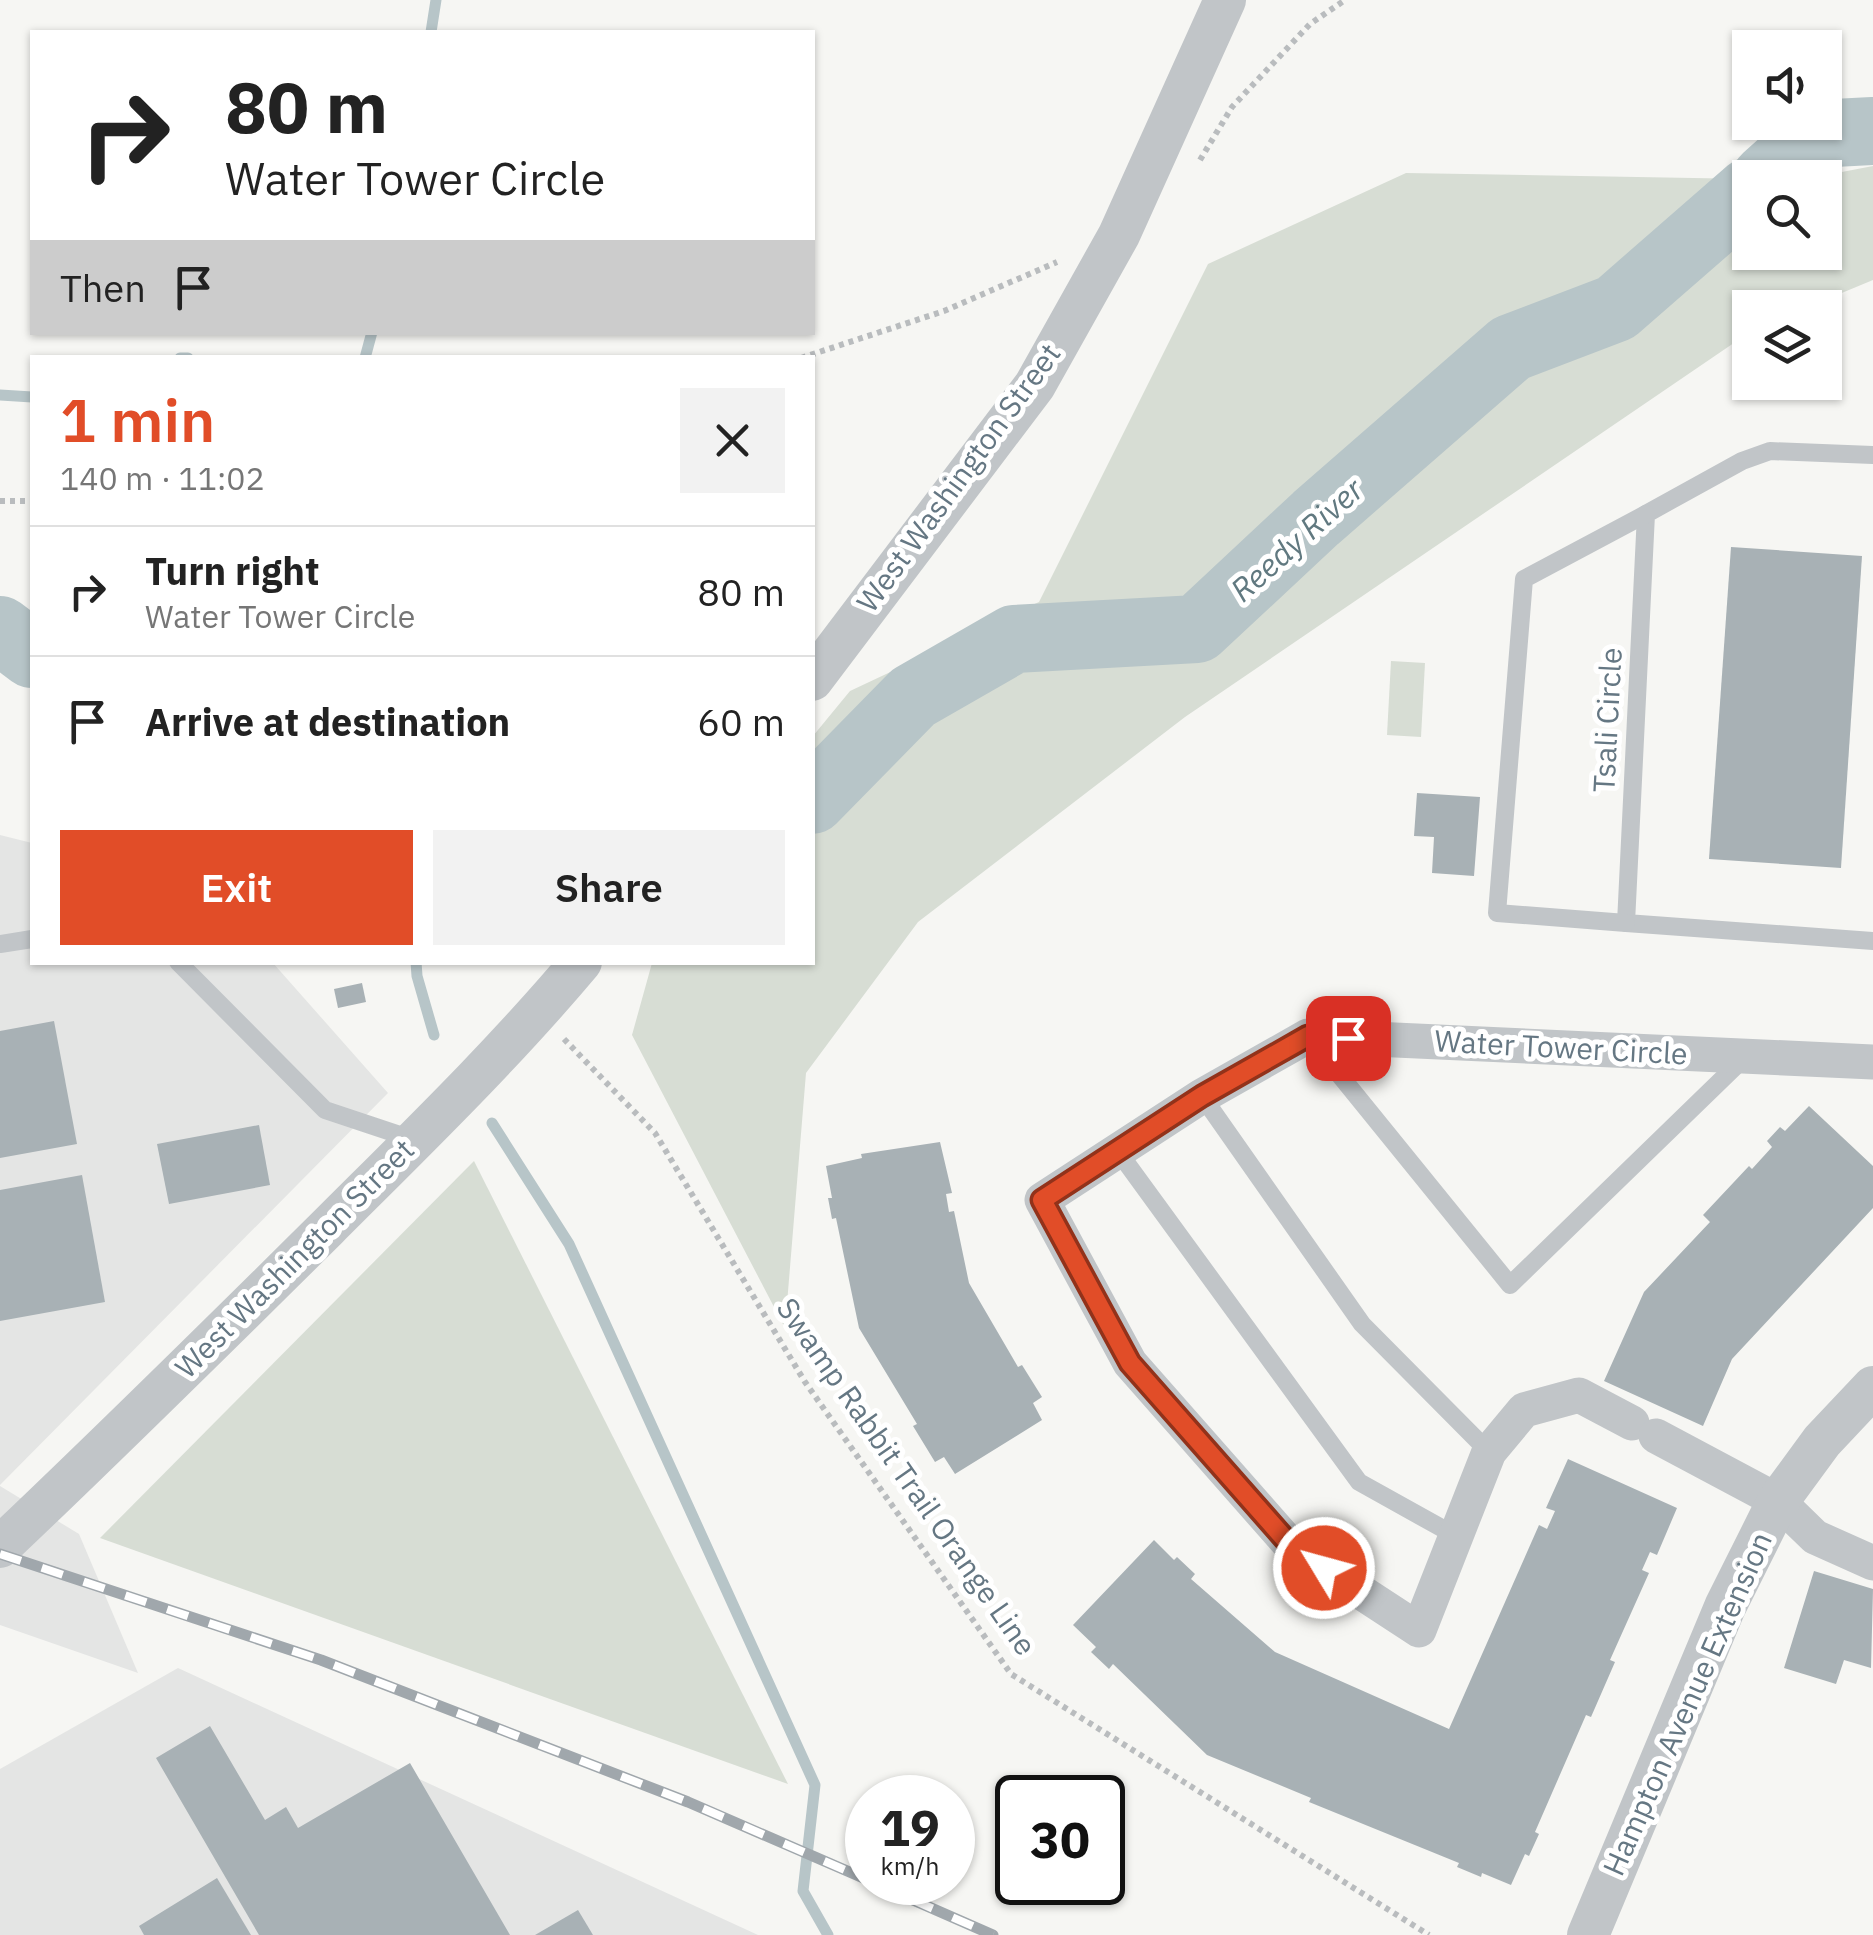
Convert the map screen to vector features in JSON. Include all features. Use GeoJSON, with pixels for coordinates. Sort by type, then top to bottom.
{"type":"FeatureCollection","features":[{"type":"Feature","properties":{"kind":"street","name":"West Washington Street"},"geometry":{"type":"LineString","coordinates":[[815,676],[1034,385],[1119,235],[1225,0]]}},
{"type":"Feature","properties":{"kind":"street","name":"West Washington Street"},"geometry":{"type":"LineString","coordinates":[[0,1547],[415,1140],[538,1013],[578,965]]}},
{"type":"Feature","properties":{"kind":"street","name":"Water Tower Circle"},"geometry":{"type":"LineString","coordinates":[[1308,1036],[1873,1062]]}},
{"type":"Feature","properties":{"kind":"street"},"geometry":{"type":"LineString","coordinates":[[1308,1036],[1202,1096],[1042,1200],[1130,1363],[1292,1547],[1420,1630],[1489,1452],[1524,1410],[1579,1395],[1778,1501],[1815,1537],[1873,1563]]}},
{"type":"Feature","properties":{"kind":"street","name":"Hampton Avenue Extension"},"geometry":{"type":"LineString","coordinates":[[1588,1935],[1724,1608],[1778,1501],[1822,1441],[1873,1386]]}},
{"type":"Feature","properties":{"kind":"lane"},"geometry":{"type":"LineString","coordinates":[[1873,455],[1770,451],[1742,462],[1524,579],[1497,913],[1873,941]]}},
{"type":"Feature","properties":{"kind":"lane","name":"Tsali Circle"},"geometry":{"type":"LineString","coordinates":[[1626,923],[1646,514]]}},
{"type":"Feature","properties":{"kind":"lane"},"geometry":{"type":"LineString","coordinates":[[0,944],[30,939]]}},
{"type":"Feature","properties":{"kind":"lane"},"geometry":{"type":"LineString","coordinates":[[181,965],[326,1110],[415,1140]]}},
{"type":"Feature","properties":{"kind":"lane"},"geometry":{"type":"LineString","coordinates":[[1308,1036],[1510,1284],[1746,1056]]}},
{"type":"Feature","properties":{"kind":"lane"},"geometry":{"type":"LineString","coordinates":[[1202,1096],[1362,1324],[1489,1452]]}},
{"type":"Feature","properties":{"kind":"lane"},"geometry":{"type":"LineString","coordinates":[[1117,1150],[1359,1482],[1456,1536]]}},
{"type":"Feature","properties":{"kind":"path"},"geometry":{"type":"LineString","coordinates":[[1196,167],[1232,107],[1310,24],[1346,0]]}},
{"type":"Feature","properties":{"kind":"path"},"geometry":{"type":"LineString","coordinates":[[810,355],[944,311],[1064,258]]}},
{"type":"Feature","properties":{"kind":"path"},"geometry":{"type":"LineString","coordinates":[[0,501],[30,501]]}},
{"type":"Feature","properties":{"kind":"path","name":"Swamp Rabbit Trail Orange Line"},"geometry":{"type":"LineString","coordinates":[[538,1013],[655,1133],[805,1382],[1010,1674],[1429,1935]]}},
{"type":"Feature","properties":{"kind":"shaded area"},"geometry":{"type":"Polygon","coordinates":[[[1873,166],[1873,280],[1842,293],[1732,290],[1732,344],[1185,717],[918,922],[806,1073],[785,1328],[632,1035],[651,965],[815,965],[815,734],[850,691],[1039,602],[1208,264],[1406,173],[1732,179],[1732,270],[1842,270],[1842,172],[1873,166]]]}},
{"type":"Feature","properties":{"kind":"shaded area"},"geometry":{"type":"Polygon","coordinates":[[[1391,661],[1425,663],[1421,737],[1387,735],[1391,661]]]}},
{"type":"Feature","properties":{"kind":"shaded area"},"geometry":{"type":"Polygon","coordinates":[[[0,835],[30,842],[30,965],[275,965],[388,1093],[0,1485],[0,835]]]}},
{"type":"Feature","properties":{"kind":"shaded area"},"geometry":{"type":"Polygon","coordinates":[[[474,1161],[788,1784],[100,1538],[474,1161]]]}},
{"type":"Feature","properties":{"kind":"shaded area"},"geometry":{"type":"Polygon","coordinates":[[[0,1486],[79,1534],[138,1673],[0,1625],[0,1486]]]}},
{"type":"Feature","properties":{"kind":"shaded area"},"geometry":{"type":"Polygon","coordinates":[[[178,1668],[758,1935],[0,1935],[0,1769],[178,1668]]]}},
{"type":"Feature","properties":{"kind":"building"},"geometry":{"type":"Polygon","coordinates":[[[1731,547],[1862,556],[1841,868],[1709,859],[1731,547]]]}},
{"type":"Feature","properties":{"kind":"building"},"geometry":{"type":"Polygon","coordinates":[[[1417,793],[1480,797],[1474,876],[1432,873],[1434,837],[1414,836],[1417,793]]]}},
{"type":"Feature","properties":{"kind":"building"},"geometry":{"type":"Polygon","coordinates":[[[362,983],[366,1002],[338,1008],[334,989],[362,983]]]}},
{"type":"Feature","properties":{"kind":"building"},"geometry":{"type":"Polygon","coordinates":[[[54,1021],[77,1144],[0,1158],[0,1031],[54,1021]]]}},
{"type":"Feature","properties":{"kind":"building"},"geometry":{"type":"Polygon","coordinates":[[[1809,1106],[1873,1166],[1873,1208],[1732,1359],[1703,1426],[1604,1381],[1644,1292],[1710,1222],[1703,1215],[1772,1147],[1767,1141],[1780,1127],[1785,1131],[1809,1106]]]}},
{"type":"Feature","properties":{"kind":"building"},"geometry":{"type":"Polygon","coordinates":[[[259,1125],[270,1185],[169,1204],[157,1144],[259,1125]]]}},
{"type":"Feature","properties":{"kind":"building"},"geometry":{"type":"Polygon","coordinates":[[[940,1142],[952,1193],[946,1194],[949,1212],[954,1211],[969,1283],[1018,1367],[1022,1365],[1042,1397],[1033,1403],[1042,1420],[955,1474],[944,1457],[935,1462],[913,1426],[917,1424],[859,1328],[836,1218],[832,1219],[826,1166],[862,1158],[861,1154],[940,1142]]]}},
{"type":"Feature","properties":{"kind":"building"},"geometry":{"type":"Polygon","coordinates":[[[82,1175],[105,1302],[0,1321],[0,1190],[82,1175]]]}},
{"type":"Feature","properties":{"kind":"building"},"geometry":{"type":"Polygon","coordinates":[[[1568,1459],[1677,1508],[1657,1555],[1650,1552],[1642,1570],[1649,1573],[1610,1660],[1615,1662],[1591,1717],[1586,1715],[1535,1832],[1539,1834],[1529,1856],[1525,1854],[1511,1885],[1457,1867],[1459,1863],[1309,1802],[1311,1798],[1207,1755],[1113,1664],[1109,1669],[1091,1652],[1096,1647],[1073,1625],[1154,1540],[1195,1574],[1191,1579],[1275,1652],[1449,1729],[1539,1525],[1547,1529],[1555,1511],[1546,1508],[1568,1459]]]}},
{"type":"Feature","properties":{"kind":"building"},"geometry":{"type":"Polygon","coordinates":[[[1814,1571],[1873,1589],[1871,1668],[1844,1660],[1836,1684],[1784,1668],[1814,1571]]]}},
{"type":"Feature","properties":{"kind":"building"},"geometry":{"type":"Polygon","coordinates":[[[210,1726],[265,1820],[286,1807],[298,1828],[410,1763],[510,1935],[259,1935],[156,1758],[210,1726]]]}},
{"type":"Feature","properties":{"kind":"building"},"geometry":{"type":"Polygon","coordinates":[[[217,1878],[251,1935],[144,1935],[139,1926],[217,1878]]]}},
{"type":"Feature","properties":{"kind":"building"},"geometry":{"type":"Polygon","coordinates":[[[578,1910],[593,1935],[535,1935],[578,1910]]]}},
{"type":"Feature","properties":{"kind":"waterway"},"geometry":{"type":"LineString","coordinates":[[431,30],[436,0]]}},
{"type":"Feature","properties":{"kind":"waterway","name":"Reedy River"},"geometry":{"type":"LineString","coordinates":[[1786,160],[1815,134],[1873,131]]}},
{"type":"Feature","properties":{"kind":"waterway","name":"Reedy River"},"geometry":{"type":"LineString","coordinates":[[815,797],[913,697],[1014,639],[1197,629],[1316,518],[1511,348],[1616,308],[1732,207]]}},
{"type":"Feature","properties":{"kind":"waterway"},"geometry":{"type":"LineString","coordinates":[[366,355],[371,335]]}},
{"type":"Feature","properties":{"kind":"waterway"},"geometry":{"type":"LineString","coordinates":[[0,395],[30,397]]}},
{"type":"Feature","properties":{"kind":"waterway","name":"Reedy River"},"geometry":{"type":"LineString","coordinates":[[0,630],[30,652]]}},
{"type":"Feature","properties":{"kind":"waterway"},"geometry":{"type":"LineString","coordinates":[[416,965],[434,1035]]}},
{"type":"Feature","properties":{"kind":"waterway"},"geometry":{"type":"LineString","coordinates":[[492,1123],[569,1244],[815,1785],[803,1891],[828,1935]]}},
{"type":"Feature","properties":{"kind":"railway"},"geometry":{"type":"LineString","coordinates":[[0,1554],[321,1660],[688,1802],[845,1870]]}},
{"type":"Feature","properties":{"kind":"railway"},"geometry":{"type":"LineString","coordinates":[[925,1905],[993,1935]]}},
{"type":"Feature","properties":{"kind":"route"},"geometry":{"type":"LineString","coordinates":[[1324,1568],[1292,1547],[1130,1363],[1042,1200],[1202,1096],[1308,1036],[1348,1038]]}}]}
